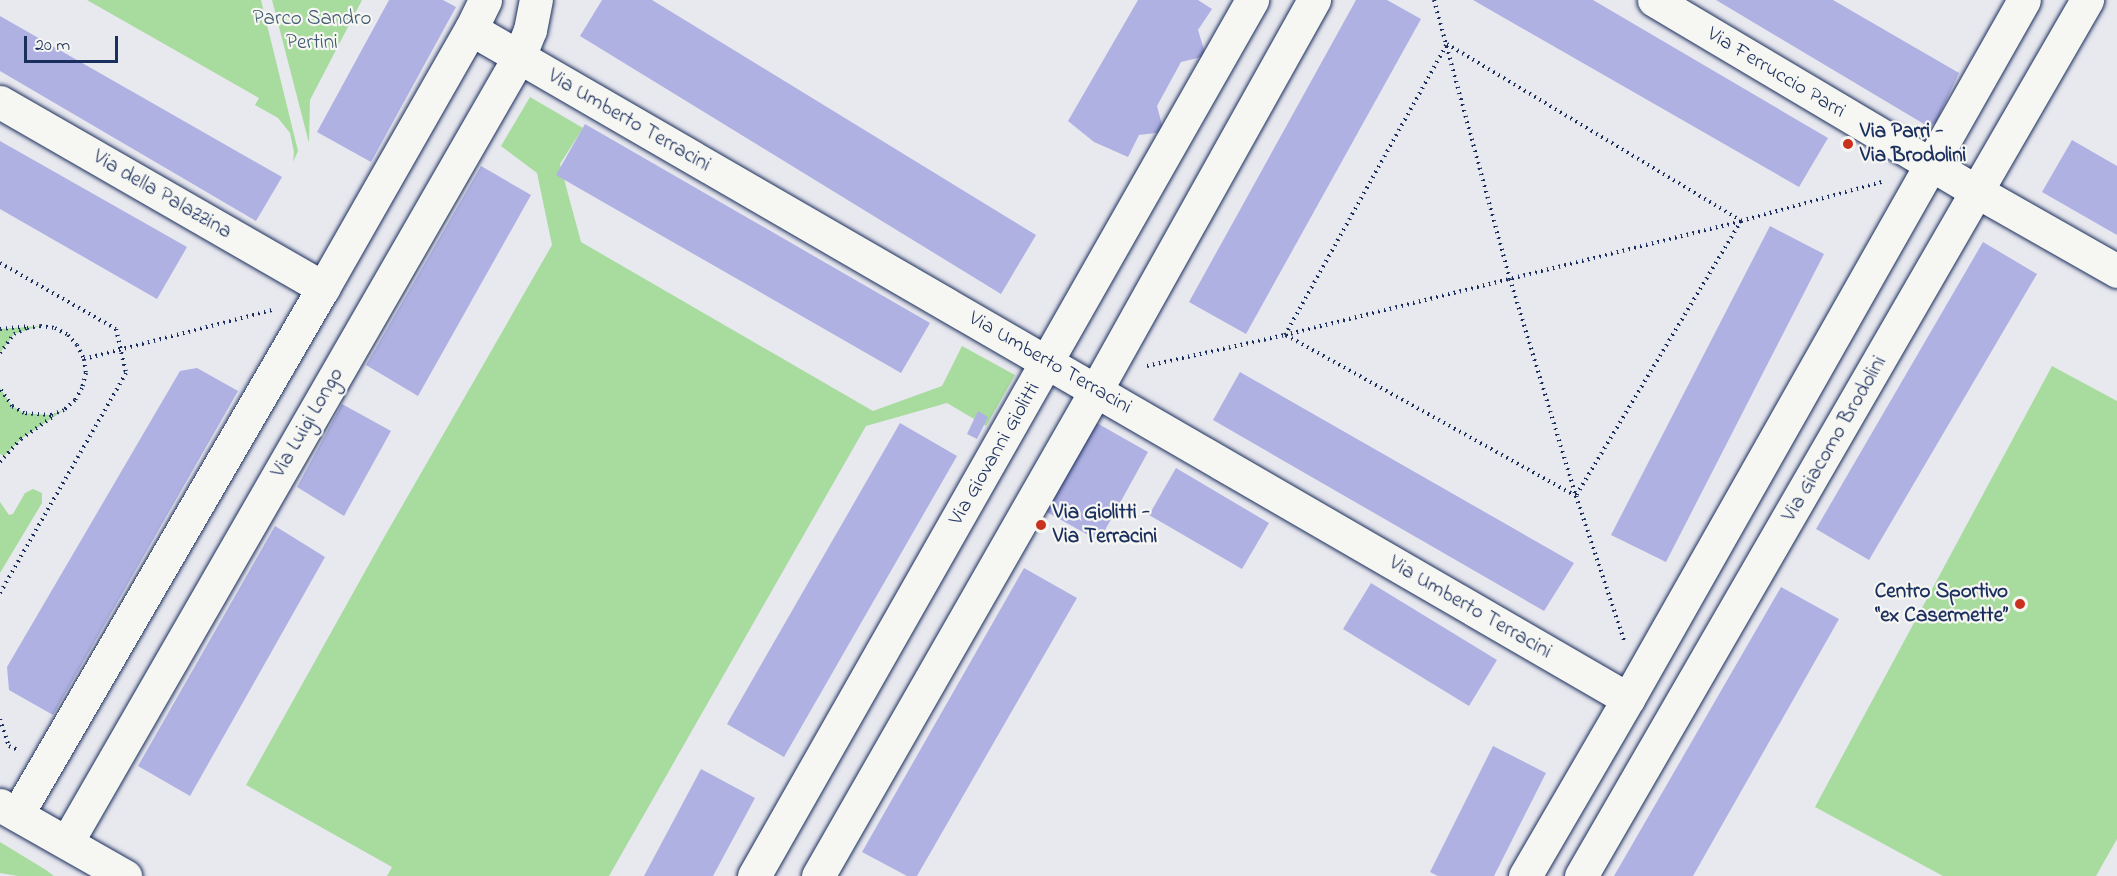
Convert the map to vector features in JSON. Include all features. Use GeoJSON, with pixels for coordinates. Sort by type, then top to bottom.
{"type":"FeatureCollection","features":[{"type":"Feature","properties":{"kind":"street"},"geometry":{"type":"LineString","coordinates":[[125,876],[9,809],[323,288],[471,29],[485,0]]}},
{"type":"Feature","properties":{"kind":"street","name":"Via Luigi Longo"},"geometry":{"type":"LineString","coordinates":[[67,842],[519,57],[530,30],[536,0]]}},
{"type":"Feature","properties":{"kind":"street","name":"Via Giovanni Giolitti"},"geometry":{"type":"LineString","coordinates":[[754,876],[1252,0]]}},
{"type":"Feature","properties":{"kind":"street"},"geometry":{"type":"LineString","coordinates":[[818,876],[1096,390],[1314,0]]}},
{"type":"Feature","properties":{"kind":"street","name":"Via Ferruccio Parri"},"geometry":{"type":"LineString","coordinates":[[1654,0],[1930,164],[2117,271]]}},
{"type":"Feature","properties":{"kind":"street"},"geometry":{"type":"LineString","coordinates":[[1525,876],[1628,699],[2024,0]]}},
{"type":"Feature","properties":{"kind":"street","name":"Via Giacomo Brodolini"},"geometry":{"type":"LineString","coordinates":[[1581,876],[2087,0]]}},
{"type":"Feature","properties":{"kind":"street","name":"Via Umberto Terracini"},"geometry":{"type":"LineString","coordinates":[[471,29],[1628,699]]}},
{"type":"Feature","properties":{"kind":"street","name":"Via della Palazzina"},"geometry":{"type":"LineString","coordinates":[[0,102],[323,288]]}},
{"type":"Feature","properties":{"kind":"path"},"geometry":{"type":"LineString","coordinates":[[1434,0],[1510,279],[1576,496],[1626,646]]}},
{"type":"Feature","properties":{"kind":"path"},"geometry":{"type":"LineString","coordinates":[[1447,44],[1741,221]]}},
{"type":"Feature","properties":{"kind":"path"},"geometry":{"type":"LineString","coordinates":[[1285,335],[1447,44]]}},
{"type":"Feature","properties":{"kind":"path"},"geometry":{"type":"LineString","coordinates":[[1145,366],[1285,335],[1510,279],[1741,221],[1886,181]]}},
{"type":"Feature","properties":{"kind":"path"},"geometry":{"type":"LineString","coordinates":[[1576,496],[1741,221]]}},
{"type":"Feature","properties":{"kind":"path"},"geometry":{"type":"LineString","coordinates":[[0,263],[116,330],[126,373],[0,593]]}},
{"type":"Feature","properties":{"kind":"path"},"geometry":{"type":"LineString","coordinates":[[84,359],[276,309]]}},
{"type":"Feature","properties":{"kind":"path"},"geometry":{"type":"LineString","coordinates":[[0,353],[14,334],[40,326]]}},
{"type":"Feature","properties":{"kind":"path"},"geometry":{"type":"LineString","coordinates":[[0,329],[40,326],[54,328],[68,335],[77,345],[84,359],[86,373],[82,388],[75,400],[21,439],[1,459]]}},
{"type":"Feature","properties":{"kind":"path"},"geometry":{"type":"LineString","coordinates":[[1285,335],[1576,496]]}},
{"type":"Feature","properties":{"kind":"path"},"geometry":{"type":"LineString","coordinates":[[0,388],[12,406],[24,413],[51,415],[64,410]]}},
{"type":"Feature","properties":{"kind":"path"},"geometry":{"type":"LineString","coordinates":[[0,719],[9,746],[23,753]]}},
{"type":"Feature","properties":{"kind":"green space","name":"Parco Sandro Pertini"},"geometry":{"type":"Polygon","coordinates":[[[87,0],[261,0],[298,151],[293,162],[294,152],[290,133],[278,118],[255,105],[259,98],[87,0]]]}},
{"type":"Feature","properties":{"kind":"green space","name":"Parco Sandro Pertini"},"geometry":{"type":"Polygon","coordinates":[[[272,0],[362,0],[310,100],[309,143],[272,0]]]}},
{"type":"Feature","properties":{"kind":"green space"},"geometry":{"type":"Polygon","coordinates":[[[530,97],[583,128],[560,164],[581,242],[873,411],[942,386],[962,346],[1015,375],[986,426],[947,403],[866,426],[609,876],[387,876],[392,867],[246,785],[382,541],[552,245],[537,173],[501,146],[530,97]]]}},
{"type":"Feature","properties":{"kind":"green space"},"geometry":{"type":"Polygon","coordinates":[[[40,326],[14,334],[0,353],[0,329],[40,326]]]}},
{"type":"Feature","properties":{"kind":"green space","name":"Centro Sportivo “ex Casermette”"},"geometry":{"type":"Polygon","coordinates":[[[2052,366],[2117,401],[2117,839],[2096,876],[1943,876],[1815,807],[2052,366]]]}},
{"type":"Feature","properties":{"kind":"green space"},"geometry":{"type":"Polygon","coordinates":[[[0,388],[12,406],[24,413],[51,415],[64,410],[21,439],[4,456],[0,454],[0,388]]]}},
{"type":"Feature","properties":{"kind":"green space"},"geometry":{"type":"Polygon","coordinates":[[[33,489],[42,493],[42,503],[0,573],[0,502],[9,515],[13,514],[25,493],[33,489]]]}},
{"type":"Feature","properties":{"kind":"green space"},"geometry":{"type":"Polygon","coordinates":[[[0,842],[54,876],[18,876],[0,873],[0,842]]]}},
{"type":"Feature","properties":{"kind":"building"},"geometry":{"type":"Polygon","coordinates":[[[389,0],[443,0],[456,7],[371,162],[317,132],[389,0]]]}},
{"type":"Feature","properties":{"kind":"building"},"geometry":{"type":"Polygon","coordinates":[[[602,0],[652,0],[1036,235],[1001,294],[580,36],[602,0]]]}},
{"type":"Feature","properties":{"kind":"building"},"geometry":{"type":"Polygon","coordinates":[[[1138,0],[1198,0],[1212,9],[1198,30],[1206,56],[1181,62],[1157,106],[1164,132],[1139,135],[1128,157],[1094,142],[1068,121],[1138,0]]]}},
{"type":"Feature","properties":{"kind":"building"},"geometry":{"type":"Polygon","coordinates":[[[1356,0],[1387,0],[1421,19],[1246,334],[1189,302],[1356,0]]]}},
{"type":"Feature","properties":{"kind":"building"},"geometry":{"type":"Polygon","coordinates":[[[1473,0],[1593,0],[1828,138],[1799,187],[1473,0]]]}},
{"type":"Feature","properties":{"kind":"building"},"geometry":{"type":"Polygon","coordinates":[[[1716,0],[1833,0],[1959,73],[1936,122],[1929,127],[1716,0]]]}},
{"type":"Feature","properties":{"kind":"building"},"geometry":{"type":"Polygon","coordinates":[[[0,16],[282,177],[256,221],[0,71],[0,16]]]}},
{"type":"Feature","properties":{"kind":"building"},"geometry":{"type":"Polygon","coordinates":[[[585,124],[930,323],[901,373],[556,175],[585,124]]]}},
{"type":"Feature","properties":{"kind":"building"},"geometry":{"type":"Polygon","coordinates":[[[2072,140],[2117,166],[2117,235],[2042,192],[2072,140]]]}},
{"type":"Feature","properties":{"kind":"building"},"geometry":{"type":"Polygon","coordinates":[[[0,141],[187,247],[157,299],[0,209],[0,141]]]}},
{"type":"Feature","properties":{"kind":"building"},"geometry":{"type":"Polygon","coordinates":[[[481,166],[531,195],[418,396],[366,365],[481,166]]]}},
{"type":"Feature","properties":{"kind":"building"},"geometry":{"type":"Polygon","coordinates":[[[1770,226],[1824,254],[1666,562],[1611,535],[1770,226]]]}},
{"type":"Feature","properties":{"kind":"building"},"geometry":{"type":"Polygon","coordinates":[[[1983,242],[2037,274],[1869,560],[1816,529],[1983,242]]]}},
{"type":"Feature","properties":{"kind":"building"},"geometry":{"type":"Polygon","coordinates":[[[197,368],[238,391],[53,715],[9,690],[7,667],[180,371],[197,368]]]}},
{"type":"Feature","properties":{"kind":"building"},"geometry":{"type":"Polygon","coordinates":[[[1240,372],[1574,563],[1544,611],[1213,420],[1240,372]]]}},
{"type":"Feature","properties":{"kind":"building"},"geometry":{"type":"Polygon","coordinates":[[[342,404],[391,431],[344,516],[297,487],[342,404]]]}},
{"type":"Feature","properties":{"kind":"building"},"geometry":{"type":"Polygon","coordinates":[[[978,411],[988,417],[977,439],[967,434],[978,411]]]}},
{"type":"Feature","properties":{"kind":"building"},"geometry":{"type":"Polygon","coordinates":[[[1095,422],[1148,452],[1099,541],[1045,511],[1095,422]]]}},
{"type":"Feature","properties":{"kind":"building"},"geometry":{"type":"Polygon","coordinates":[[[900,423],[957,456],[784,757],[727,724],[900,423]]]}},
{"type":"Feature","properties":{"kind":"building"},"geometry":{"type":"Polygon","coordinates":[[[1176,468],[1269,523],[1242,569],[1149,515],[1176,468]]]}},
{"type":"Feature","properties":{"kind":"building"},"geometry":{"type":"Polygon","coordinates":[[[275,526],[325,557],[190,796],[138,766],[275,526]]]}},
{"type":"Feature","properties":{"kind":"building"},"geometry":{"type":"Polygon","coordinates":[[[1024,568],[1077,598],[917,876],[907,876],[862,852],[1024,568]]]}},
{"type":"Feature","properties":{"kind":"building"},"geometry":{"type":"Polygon","coordinates":[[[1371,583],[1497,660],[1469,706],[1343,629],[1371,583]]]}},
{"type":"Feature","properties":{"kind":"building"},"geometry":{"type":"Polygon","coordinates":[[[1781,587],[1839,619],[1693,876],[1614,876],[1781,587]]]}},
{"type":"Feature","properties":{"kind":"building"},"geometry":{"type":"Polygon","coordinates":[[[1493,746],[1546,773],[1494,876],[1438,876],[1430,872],[1493,746]]]}},
{"type":"Feature","properties":{"kind":"building"},"geometry":{"type":"Polygon","coordinates":[[[701,769],[755,798],[713,876],[644,876],[701,769]]]}},
{"type":"Feature","properties":{"kind":"place","name":"Via Parri - Via Brodolini"},"geometry":{"type":"Point","coordinates":[1848,144]}},
{"type":"Feature","properties":{"kind":"place","name":"Via Giolitti - Via Terracini"},"geometry":{"type":"Point","coordinates":[1041,525]}},
{"type":"Feature","properties":{"kind":"place","name":"Centro Sportivo “ex Casermette”"},"geometry":{"type":"Point","coordinates":[2020,604]}}]}
